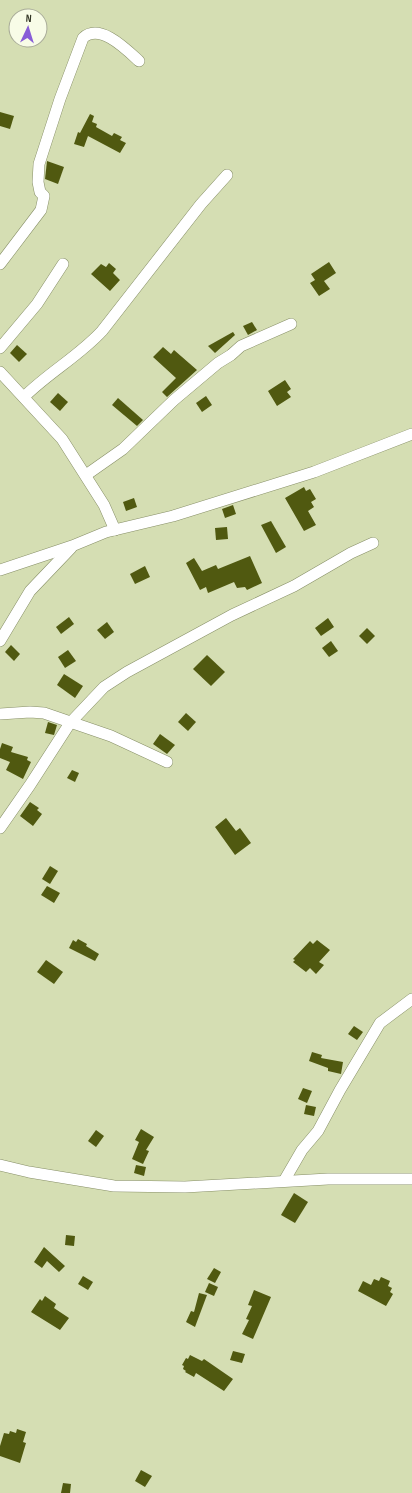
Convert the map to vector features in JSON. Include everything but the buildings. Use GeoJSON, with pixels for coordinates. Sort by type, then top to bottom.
{"type":"FeatureCollection","features":[{"type":"Feature","properties":{"kind":"street"},"geometry":{"type":"LineString","coordinates":[[0,264],[41,210],[44,196],[40,192],[38,182],[39,164],[62,91],[82,38],[90,33],[102,34],[118,43],[139,61]]}},
{"type":"Feature","properties":{"kind":"street"},"geometry":{"type":"LineString","coordinates":[[24,397],[90,344],[102,331],[200,204],[227,175]]}},
{"type":"Feature","properties":{"kind":"street"},"geometry":{"type":"LineString","coordinates":[[0,348],[37,304],[63,264]]}},
{"type":"Feature","properties":{"kind":"street"},"geometry":{"type":"LineString","coordinates":[[86,476],[123,449],[174,400],[218,363],[231,355],[241,346],[291,324]]}},
{"type":"Feature","properties":{"kind":"street"},"geometry":{"type":"LineString","coordinates":[[0,372],[62,439],[104,505],[115,530]]}},
{"type":"Feature","properties":{"kind":"street"},"geometry":{"type":"LineString","coordinates":[[0,570],[72,546],[94,536],[173,516],[314,472],[412,434]]}},
{"type":"Feature","properties":{"kind":"street"},"geometry":{"type":"LineString","coordinates":[[0,828],[70,723],[104,687],[127,672],[232,615],[294,586],[351,553],[374,543]]}},
{"type":"Feature","properties":{"kind":"street"},"geometry":{"type":"LineString","coordinates":[[0,641],[30,591],[72,546]]}},
{"type":"Feature","properties":{"kind":"street"},"geometry":{"type":"LineString","coordinates":[[0,714],[30,712],[44,713],[111,736],[168,762]]}},
{"type":"Feature","properties":{"kind":"street"},"geometry":{"type":"LineString","coordinates":[[284,1180],[302,1150],[318,1131],[340,1090],[380,1023],[412,999]]}},
{"type":"Feature","properties":{"kind":"street"},"geometry":{"type":"LineString","coordinates":[[0,1165],[29,1172],[114,1186],[185,1187],[284,1180],[412,1179]]}}]}
